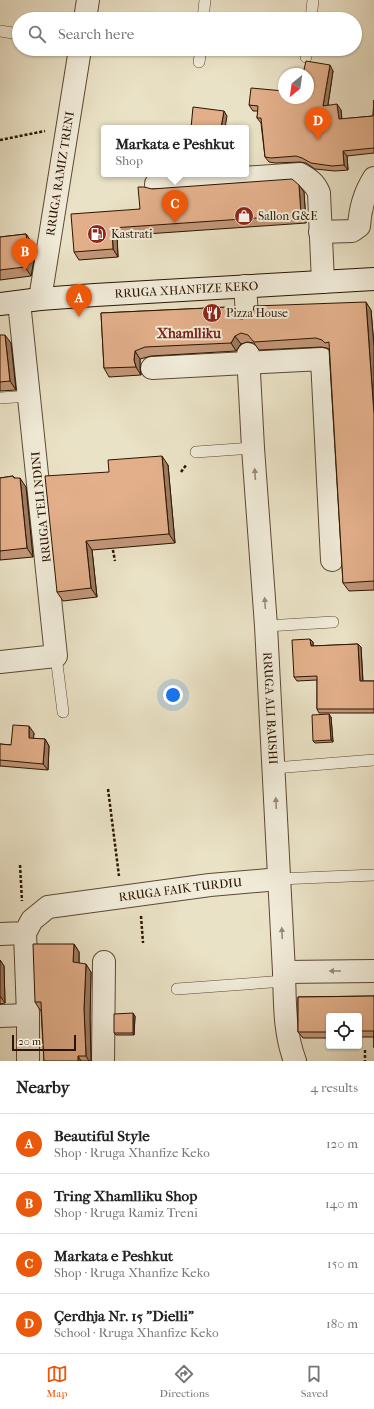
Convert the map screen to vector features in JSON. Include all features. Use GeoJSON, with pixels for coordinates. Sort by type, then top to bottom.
{"type":"FeatureCollection","features":[{"type":"Feature","properties":{"kind":"street"},"geometry":{"type":"LineString","coordinates":[[86,12],[88,0]]}},
{"type":"Feature","properties":{"kind":"street","name":"RRUGA RAMIZ TRENI"},"geometry":{"type":"LineString","coordinates":[[40,299],[79,56]]}},
{"type":"Feature","properties":{"kind":"street"},"geometry":{"type":"LineString","coordinates":[[156,184],[300,174],[308,178],[316,185],[320,192],[320,232],[323,282]]}},
{"type":"Feature","properties":{"kind":"street"},"geometry":{"type":"LineString","coordinates":[[320,232],[352,232],[359,226],[360,214],[374,178]]}},
{"type":"Feature","properties":{"kind":"street","name":"RRUGA XHANFIZE KEKO"},"geometry":{"type":"LineString","coordinates":[[9,303],[40,299],[374,279]]}},
{"type":"Feature","properties":{"kind":"street"},"geometry":{"type":"LineString","coordinates":[[245,286],[246,315]]}},
{"type":"Feature","properties":{"kind":"street","name":"RRUGA TELI NDINI"},"geometry":{"type":"LineString","coordinates":[[9,303],[29,396],[56,656]]}},
{"type":"Feature","properties":{"kind":"street"},"geometry":{"type":"LineString","coordinates":[[152,368],[248,359],[322,359],[333,449],[332,560]]}},
{"type":"Feature","properties":{"kind":"street","name":"RRUGA ALI BAUSHI"},"geometry":{"type":"LineString","coordinates":[[248,359],[252,448],[266,626],[274,768],[285,1023],[295,1061]]}},
{"type":"Feature","properties":{"kind":"street"},"geometry":{"type":"LineString","coordinates":[[0,662],[56,656]]}},
{"type":"Feature","properties":{"kind":"street","name":"RRUGA FAIK TURDIU"},"geometry":{"type":"LineString","coordinates":[[25,933],[32,920],[48,907],[210,885],[279,879]]}},
{"type":"Feature","properties":{"kind":"street"},"geometry":{"type":"LineString","coordinates":[[0,934],[25,933],[28,1061]]}},
{"type":"Feature","properties":{"kind":"street"},"geometry":{"type":"LineString","coordinates":[[103,1061],[104,962]]}},
{"type":"Feature","properties":{"kind":"street"},"geometry":{"type":"LineString","coordinates":[[284,976],[374,971]]}},
{"type":"Feature","properties":{"kind":"street"},"geometry":{"type":"LineString","coordinates":[[0,1016],[28,1016]]}},
{"type":"Feature","properties":{"kind":"lane"},"geometry":{"type":"LineString","coordinates":[[204,12],[205,0]]}},
{"type":"Feature","properties":{"kind":"lane"},"geometry":{"type":"LineString","coordinates":[[312,12],[313,0]]}},
{"type":"Feature","properties":{"kind":"lane"},"geometry":{"type":"LineString","coordinates":[[0,31],[12,33]]}},
{"type":"Feature","properties":{"kind":"lane"},"geometry":{"type":"LineString","coordinates":[[199,56],[199,62]]}},
{"type":"Feature","properties":{"kind":"lane"},"geometry":{"type":"LineString","coordinates":[[0,398],[29,396]]}},
{"type":"Feature","properties":{"kind":"lane"},"geometry":{"type":"LineString","coordinates":[[196,452],[252,448]]}},
{"type":"Feature","properties":{"kind":"lane"},"geometry":{"type":"LineString","coordinates":[[266,626],[333,622]]}},
{"type":"Feature","properties":{"kind":"lane"},"geometry":{"type":"LineString","coordinates":[[56,656],[63,712]]}},
{"type":"Feature","properties":{"kind":"lane"},"geometry":{"type":"LineString","coordinates":[[274,768],[374,760]]}},
{"type":"Feature","properties":{"kind":"lane","name":"RRUGA FAIK TURDIU"},"geometry":{"type":"LineString","coordinates":[[279,879],[374,875]]}},
{"type":"Feature","properties":{"kind":"lane"},"geometry":{"type":"LineString","coordinates":[[177,989],[284,976]]}},
{"type":"Feature","properties":{"kind":"path"},"geometry":{"type":"LineString","coordinates":[[0,140],[68,127]]}},
{"type":"Feature","properties":{"kind":"path"},"geometry":{"type":"LineString","coordinates":[[111,539],[115,562]]}},
{"type":"Feature","properties":{"kind":"path"},"geometry":{"type":"LineString","coordinates":[[108,789],[143,943]]}},
{"type":"Feature","properties":{"kind":"path"},"geometry":{"type":"LineString","coordinates":[[365,1050],[365,1061]]}},
{"type":"Feature","properties":{"kind":"building"},"geometry":{"type":"Polygon","coordinates":[[[306,61],[330,65],[323,106],[337,104],[339,119],[373,116],[374,100],[374,148],[343,151],[344,165],[332,166],[311,163],[296,156],[265,157],[261,118],[257,118],[258,106],[249,105],[251,88],[278,90],[278,104],[314,104],[314,68],[304,68],[306,61]]]}},
{"type":"Feature","properties":{"kind":"building"},"geometry":{"type":"Polygon","coordinates":[[[193,107],[224,111],[222,125],[191,125],[193,107]]]}},
{"type":"Feature","properties":{"kind":"building"},"geometry":{"type":"Polygon","coordinates":[[[292,179],[299,185],[301,215],[112,228],[113,249],[74,252],[71,214],[140,209],[138,187],[152,189],[292,179]]]}},
{"type":"Feature","properties":{"kind":"building"},"geometry":{"type":"Polygon","coordinates":[[[26,234],[28,251],[25,267],[0,270],[0,237],[26,234]]]}},
{"type":"Feature","properties":{"kind":"building"},"geometry":{"type":"Polygon","coordinates":[[[366,302],[374,414],[374,581],[343,583],[329,342],[325,343],[316,338],[254,342],[248,335],[241,333],[235,336],[231,343],[145,347],[135,351],[134,360],[136,367],[104,368],[101,313],[229,307],[231,314],[235,318],[242,319],[249,317],[253,312],[254,306],[366,302]]]}},
{"type":"Feature","properties":{"kind":"building"},"geometry":{"type":"Polygon","coordinates":[[[0,335],[5,335],[10,381],[0,382],[0,335]]]}},
{"type":"Feature","properties":{"kind":"building"},"geometry":{"type":"Polygon","coordinates":[[[162,456],[169,534],[86,541],[91,588],[57,592],[45,476],[109,472],[108,460],[162,456]]]}},
{"type":"Feature","properties":{"kind":"building"},"geometry":{"type":"Polygon","coordinates":[[[13,476],[14,478],[20,478],[27,548],[0,551],[0,478],[13,476]]]}},
{"type":"Feature","properties":{"kind":"building"},"geometry":{"type":"Polygon","coordinates":[[[310,639],[311,646],[358,644],[360,681],[374,681],[374,709],[317,709],[317,676],[294,677],[292,640],[310,639]]]}},
{"type":"Feature","properties":{"kind":"building"},"geometry":{"type":"Polygon","coordinates":[[[329,714],[331,740],[313,741],[312,715],[329,714]]]}},
{"type":"Feature","properties":{"kind":"building"},"geometry":{"type":"Polygon","coordinates":[[[13,725],[29,726],[29,738],[45,739],[43,764],[0,760],[0,744],[11,745],[13,725]]]}},
{"type":"Feature","properties":{"kind":"building"},"geometry":{"type":"Polygon","coordinates":[[[33,944],[74,944],[73,962],[86,964],[84,1009],[86,1056],[78,1056],[78,1061],[44,1061],[41,1002],[35,1002],[33,944]]]}},
{"type":"Feature","properties":{"kind":"building"},"geometry":{"type":"Polygon","coordinates":[[[374,996],[374,1031],[362,1031],[362,1013],[326,1013],[326,1032],[298,1032],[298,997],[374,996]]]}},
{"type":"Feature","properties":{"kind":"building"},"geometry":{"type":"Polygon","coordinates":[[[133,1013],[133,1033],[114,1033],[114,1014],[133,1013]]]}},
{"type":"Feature","properties":{"kind":"place","name":"Çerdhja Nr. 15 \"Dielli\""},"geometry":{"type":"Point","coordinates":[318,140]}},
{"type":"Feature","properties":{"kind":"place","name":"Sallon G&E"},"geometry":{"type":"Point","coordinates":[244,216]}},
{"type":"Feature","properties":{"kind":"place","name":"Markata e Peshkut"},"geometry":{"type":"Point","coordinates":[175,223]}},
{"type":"Feature","properties":{"kind":"place","name":"Kastrati"},"geometry":{"type":"Point","coordinates":[97,234]}},
{"type":"Feature","properties":{"kind":"place","name":"Tring Xhamlliku Shop"},"geometry":{"type":"Point","coordinates":[25,271]}},
{"type":"Feature","properties":{"kind":"place","name":"Pizza House"},"geometry":{"type":"Point","coordinates":[212,313]}},
{"type":"Feature","properties":{"kind":"place","name":"Beautiful Style"},"geometry":{"type":"Point","coordinates":[79,317]}},
{"type":"Feature","properties":{"kind":"district","name":"Xhamlliku"},"geometry":{"type":"Point","coordinates":[189,333]}}]}
